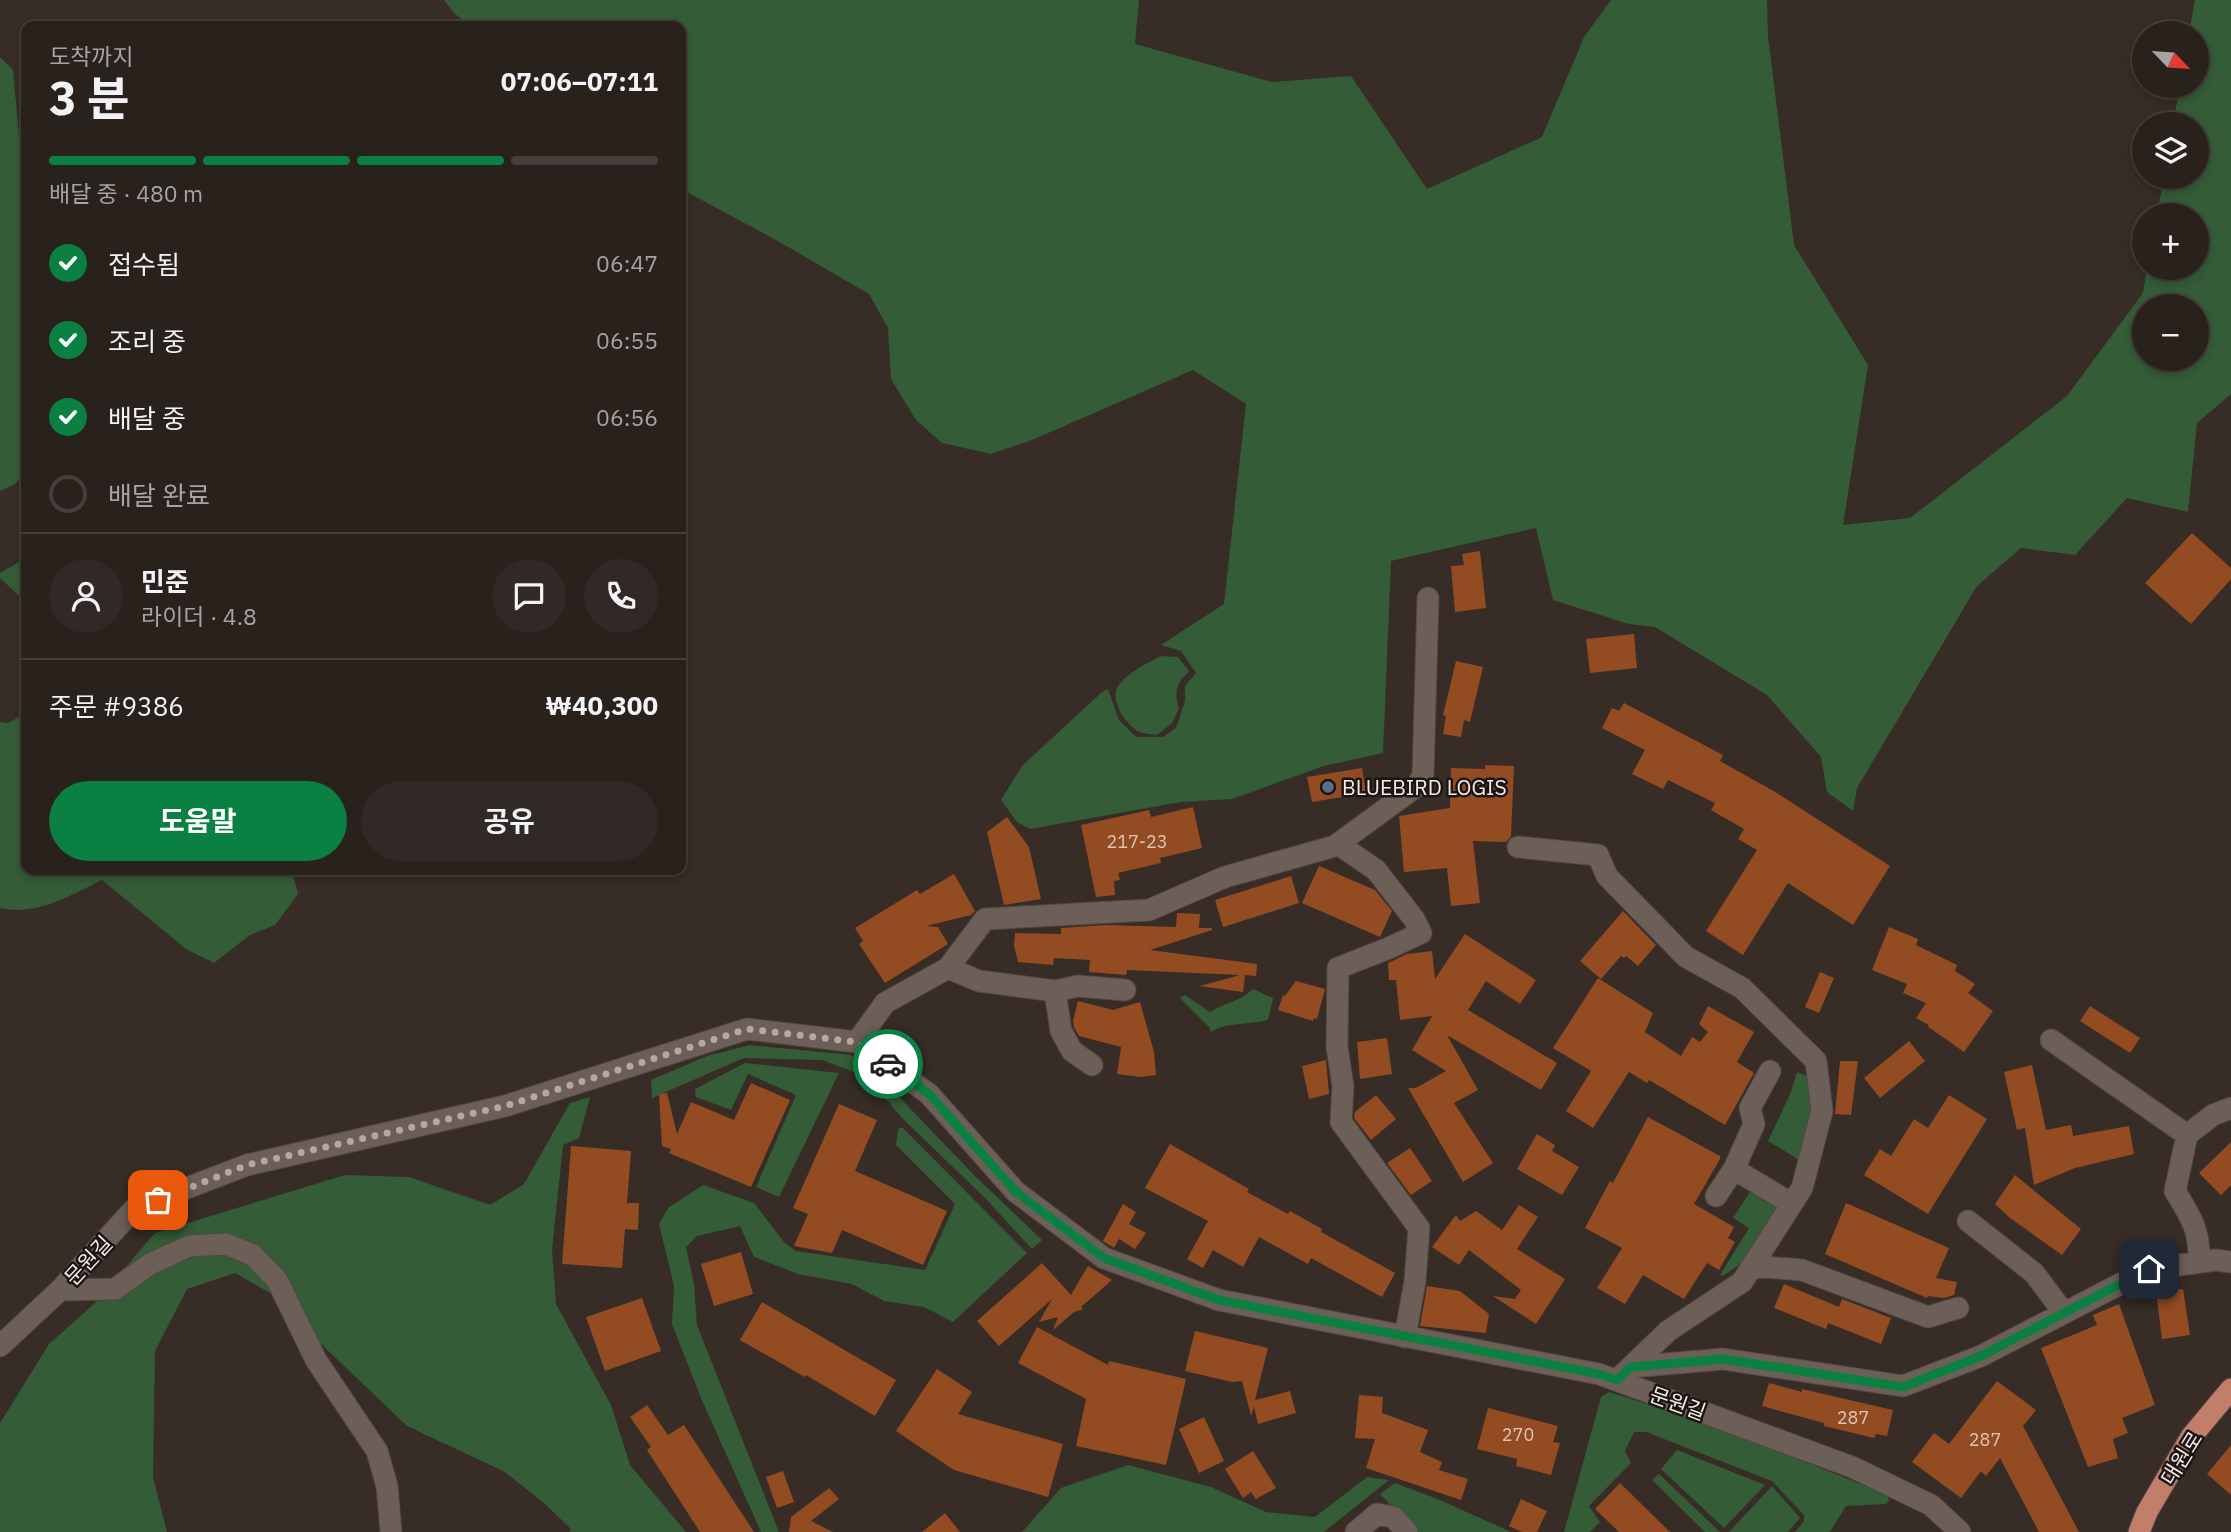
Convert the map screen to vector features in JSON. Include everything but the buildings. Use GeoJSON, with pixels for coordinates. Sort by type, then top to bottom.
{"type":"FeatureCollection","features":[{"type":"Feature","properties":{"kind":"main road","name":"대원로"},"geometry":{"type":"LineString","coordinates":[[2139,1532],[2147,1512],[2191,1437],[2231,1389]]}},
{"type":"Feature","properties":{"kind":"street"},"geometry":{"type":"LineString","coordinates":[[857,1042],[885,1003],[948,968],[985,919],[1149,910],[1225,877],[1337,845],[1418,786],[1423,775],[1428,598]]}},
{"type":"Feature","properties":{"kind":"street"},"geometry":{"type":"LineString","coordinates":[[1337,845],[1376,870],[1421,933],[1338,968],[1337,1047],[1343,1086],[1341,1122],[1419,1228],[1415,1281],[1405,1337]]}},
{"type":"Feature","properties":{"kind":"street"},"geometry":{"type":"LineString","coordinates":[[1518,847],[1598,855],[1607,876],[1686,957],[1742,988],[1816,1061],[1822,1111],[1802,1188],[1742,1282],[1668,1331],[1624,1374]]}},
{"type":"Feature","properties":{"kind":"street"},"geometry":{"type":"LineString","coordinates":[[948,968],[979,981],[1055,990],[1078,986],[1125,990]]}},
{"type":"Feature","properties":{"kind":"street"},"geometry":{"type":"LineString","coordinates":[[1055,990],[1060,1031],[1072,1051],[1092,1065]]}},
{"type":"Feature","properties":{"kind":"street","name":"문원길"},"geometry":{"type":"LineString","coordinates":[[0,1346],[60,1290],[135,1208],[247,1165],[505,1106],[747,1029],[857,1042],[929,1094],[1016,1192],[1104,1258],[1219,1300],[1599,1374],[1624,1374],[1852,1467],[1931,1505],[1960,1532]]}},
{"type":"Feature","properties":{"kind":"street"},"geometry":{"type":"LineString","coordinates":[[2051,1040],[2187,1135]]}},
{"type":"Feature","properties":{"kind":"street"},"geometry":{"type":"LineString","coordinates":[[1716,1196],[1734,1168],[1754,1124],[1750,1108],[1770,1071]]}},
{"type":"Feature","properties":{"kind":"street"},"geometry":{"type":"LineString","coordinates":[[2199,1262],[2200,1242],[2194,1223],[2175,1191],[2187,1135],[2213,1115],[2231,1108]]}},
{"type":"Feature","properties":{"kind":"street"},"geometry":{"type":"LineString","coordinates":[[1734,1168],[1792,1204]]}},
{"type":"Feature","properties":{"kind":"street"},"geometry":{"type":"LineString","coordinates":[[1968,1221],[2034,1273],[2064,1313]]}},
{"type":"Feature","properties":{"kind":"street"},"geometry":{"type":"LineString","coordinates":[[60,1290],[115,1289],[150,1264],[189,1246],[226,1244],[253,1255],[277,1280],[316,1360],[377,1451],[387,1486],[391,1532]]}},
{"type":"Feature","properties":{"kind":"street"},"geometry":{"type":"LineString","coordinates":[[1624,1374],[1723,1359],[1903,1387],[1981,1356],[2149,1269],[2216,1260],[2231,1262]]}},
{"type":"Feature","properties":{"kind":"street"},"geometry":{"type":"LineString","coordinates":[[1752,1266],[1802,1270],[1928,1317],[1958,1308]]}},
{"type":"Feature","properties":{"kind":"street"},"geometry":{"type":"LineString","coordinates":[[1356,1532],[1377,1514],[1393,1517],[1406,1532]]}},
{"type":"Feature","properties":{"kind":"green space"},"geometry":{"type":"Polygon","coordinates":[[[444,0],[1139,0],[1135,44],[1272,82],[1351,76],[1427,189],[1542,137],[1584,37],[1611,0],[1767,0],[1768,36],[1794,245],[1868,365],[1843,525],[1910,518],[2067,396],[2132,308],[2132,371],[2209,371],[2209,294],[2142,294],[2145,280],[2209,280],[2209,203],[2159,203],[2162,189],[2209,189],[2209,112],[2175,112],[2178,98],[2209,98],[2209,21],[2191,21],[2195,0],[2231,0],[2231,394],[2197,423],[2188,512],[2127,498],[2075,555],[2021,548],[1977,586],[1857,788],[1853,811],[1827,792],[1821,757],[1767,695],[1655,627],[1629,624],[1553,600],[1536,528],[1391,561],[1383,753],[1324,766],[1232,799],[1181,802],[1030,829],[1017,822],[1001,800],[1022,766],[1102,692],[1108,689],[1119,720],[1136,737],[1163,737],[1176,728],[1185,701],[1185,686],[1196,673],[1181,651],[1161,645],[1224,604],[1246,404],[1193,370],[1032,440],[991,454],[942,443],[916,420],[891,379],[888,328],[869,294],[686,192],[686,21],[464,21],[444,0]]]}},
{"type":"Feature","properties":{"kind":"green space"},"geometry":{"type":"Polygon","coordinates":[[[0,57],[13,70],[21,157],[21,477],[15,484],[0,491],[0,57]]]}},
{"type":"Feature","properties":{"kind":"green space"},"geometry":{"type":"Polygon","coordinates":[[[21,561],[21,596],[0,578],[0,573],[21,561]]]}},
{"type":"Feature","properties":{"kind":"green space"},"geometry":{"type":"Polygon","coordinates":[[[1161,656],[1178,657],[1189,671],[1177,688],[1179,709],[1172,723],[1157,735],[1141,732],[1132,726],[1120,711],[1116,693],[1125,678],[1161,656]]]}},
{"type":"Feature","properties":{"kind":"green space"},"geometry":{"type":"Polygon","coordinates":[[[21,716],[21,875],[293,875],[298,894],[275,925],[250,935],[214,963],[186,949],[102,880],[40,907],[14,910],[0,908],[0,722],[8,723],[21,716]]]}},
{"type":"Feature","properties":{"kind":"green space"},"geometry":{"type":"Polygon","coordinates":[[[1253,989],[1273,998],[1268,1020],[1224,1027],[1211,1032],[1180,998],[1185,995],[1210,1012],[1253,989]]]}},
{"type":"Feature","properties":{"kind":"green space"},"geometry":{"type":"Polygon","coordinates":[[[750,1045],[851,1055],[879,1076],[975,1176],[1042,1240],[1032,1249],[985,1198],[903,1119],[867,1077],[822,1060],[744,1058],[652,1098],[651,1080],[707,1056],[750,1045]]]}},
{"type":"Feature","properties":{"kind":"green space"},"geometry":{"type":"Polygon","coordinates":[[[745,1063],[839,1073],[779,1197],[756,1187],[796,1095],[748,1074],[731,1110],[696,1097],[695,1089],[745,1063]]]}},
{"type":"Feature","properties":{"kind":"green space"},"geometry":{"type":"Polygon","coordinates":[[[1797,1072],[1811,1077],[1817,1114],[1801,1161],[1768,1141],[1791,1092],[1797,1072]]]}},
{"type":"Feature","properties":{"kind":"green space"},"geometry":{"type":"Polygon","coordinates":[[[590,1097],[579,1138],[563,1145],[552,1249],[556,1304],[611,1405],[630,1465],[686,1532],[569,1532],[571,1529],[545,1504],[505,1472],[407,1426],[319,1342],[291,1305],[235,1273],[187,1289],[155,1351],[153,1477],[167,1532],[0,1532],[0,1423],[49,1344],[94,1304],[155,1233],[345,1175],[409,1177],[490,1205],[524,1184],[570,1103],[590,1097]]]}},
{"type":"Feature","properties":{"kind":"green space"},"geometry":{"type":"Polygon","coordinates":[[[902,1127],[1027,1253],[953,1322],[924,1307],[884,1301],[852,1284],[798,1274],[754,1257],[740,1226],[697,1236],[686,1247],[694,1284],[697,1325],[779,1532],[761,1532],[701,1398],[672,1324],[674,1286],[659,1224],[668,1208],[703,1185],[754,1203],[784,1242],[796,1251],[925,1270],[955,1204],[896,1145],[898,1129],[902,1127]]]}},
{"type":"Feature","properties":{"kind":"green space"},"geometry":{"type":"Polygon","coordinates":[[[1750,1192],[1780,1210],[1747,1259],[1723,1276],[1720,1275],[1749,1228],[1733,1218],[1750,1192]]]}},
{"type":"Feature","properties":{"kind":"green space"},"geometry":{"type":"Polygon","coordinates":[[[1609,1392],[1784,1454],[1888,1495],[1889,1501],[1886,1504],[1846,1506],[1830,1532],[1795,1532],[1804,1521],[1804,1515],[1772,1481],[1646,1432],[1634,1432],[1625,1451],[1631,1463],[1589,1506],[1600,1522],[1590,1532],[1564,1532],[1601,1397],[1609,1392]]]}},
{"type":"Feature","properties":{"kind":"green space"},"geometry":{"type":"Polygon","coordinates":[[[1677,1450],[1765,1485],[1724,1528],[1661,1469],[1677,1450]]]}},
{"type":"Feature","properties":{"kind":"green space"},"geometry":{"type":"Polygon","coordinates":[[[1128,1465],[1211,1487],[1266,1512],[1315,1517],[1367,1477],[1389,1480],[1324,1532],[1022,1532],[1061,1488],[1128,1465]]]}},
{"type":"Feature","properties":{"kind":"green space"},"geometry":{"type":"Polygon","coordinates":[[[1659,1474],[1720,1532],[1705,1532],[1652,1480],[1659,1474]]]}},
{"type":"Feature","properties":{"kind":"green space"},"geometry":{"type":"Polygon","coordinates":[[[1395,1483],[1511,1532],[1416,1532],[1380,1494],[1395,1483]]]}},
{"type":"Feature","properties":{"kind":"green space"},"geometry":{"type":"Polygon","coordinates":[[[1772,1486],[1800,1518],[1788,1532],[1729,1532],[1772,1486]]]}},
{"type":"Feature","properties":{"kind":"way so far"},"geometry":{"type":"LineString","coordinates":[[158,1200],[247,1165],[505,1106],[747,1029],[857,1042],[888,1064]]}},
{"type":"Feature","properties":{"kind":"place","name":"BLUEBIRD LOGIS"},"geometry":{"type":"Point","coordinates":[1328,787]}},
{"type":"Feature","properties":{"kind":"route"},"geometry":{"type":"LineString","coordinates":[[888,1064],[929,1094],[1016,1192],[1104,1258],[1219,1300],[1599,1374],[1617,1380],[1631,1367],[1723,1359],[1903,1387],[1981,1356],[2149,1269]]}}]}
